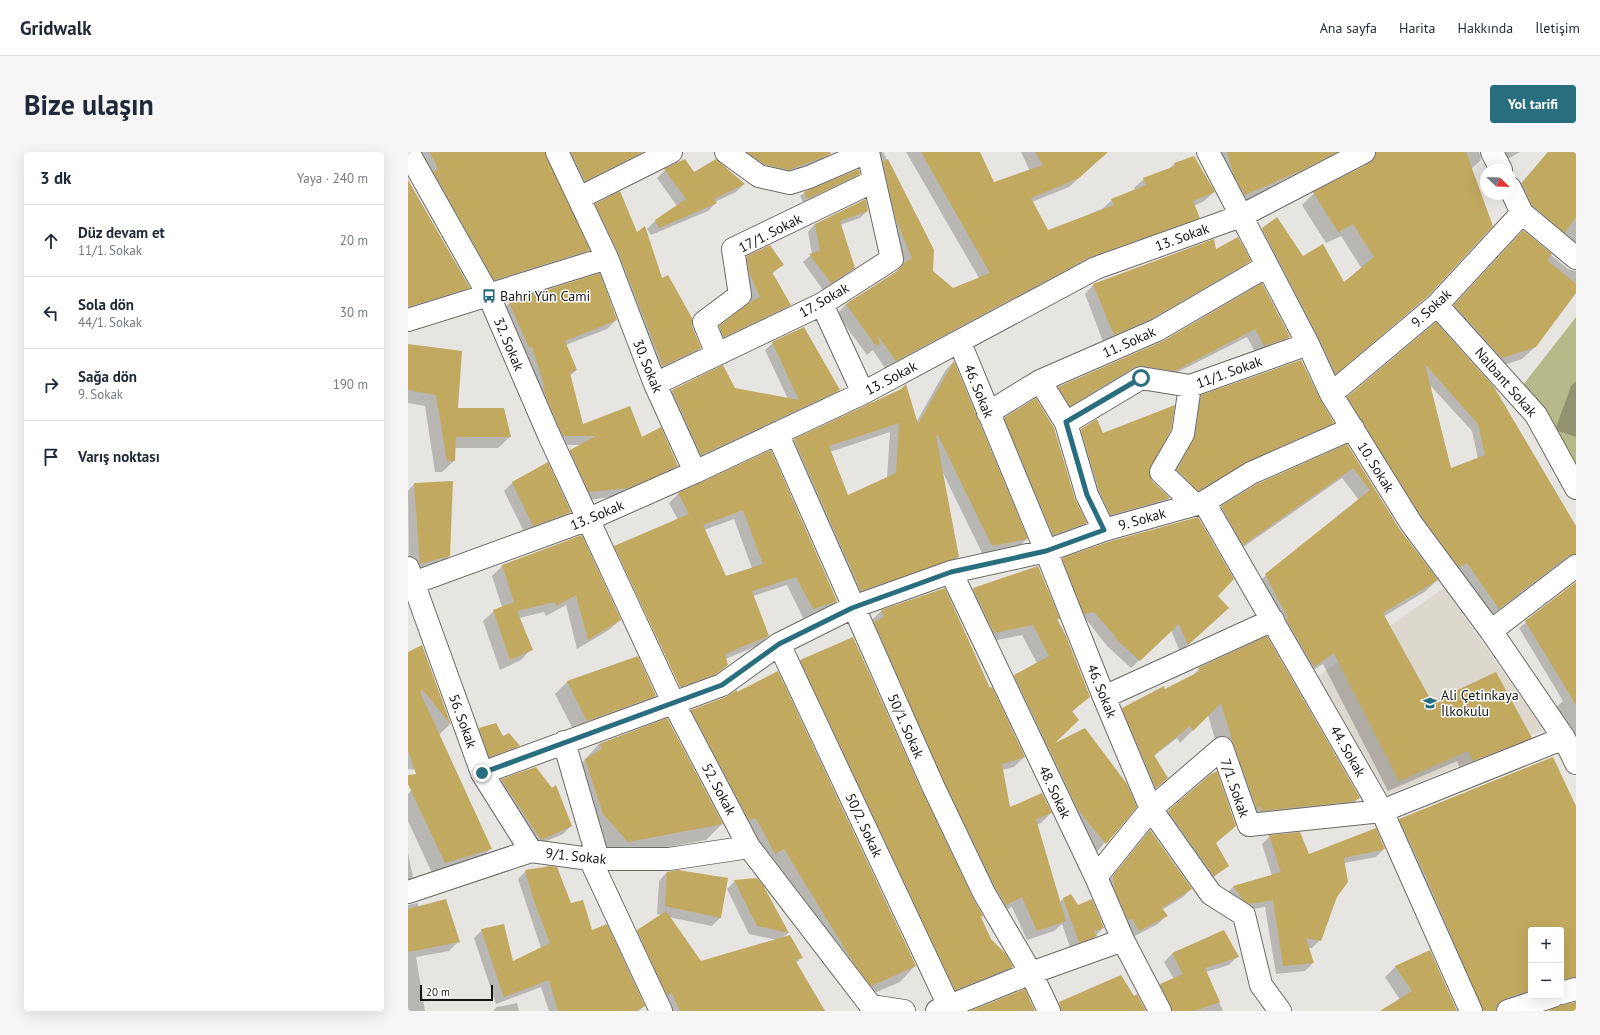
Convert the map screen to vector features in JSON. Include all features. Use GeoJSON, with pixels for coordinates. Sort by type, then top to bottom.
{"type":"FeatureCollection","features":[{"type":"Feature","properties":{"kind":"street","name":"32. Sokak"},"geometry":{"type":"LineString","coordinates":[[408,152],[489,296],[548,433],[589,519]]}},
{"type":"Feature","properties":{"kind":"street"},"geometry":{"type":"LineString","coordinates":[[557,152],[579,198],[671,152]]}},
{"type":"Feature","properties":{"kind":"street"},"geometry":{"type":"LineString","coordinates":[[726,152],[759,176],[790,183],[809,177],[867,152]]}},
{"type":"Feature","properties":{"kind":"street","name":"17. Sokak"},"geometry":{"type":"LineString","coordinates":[[655,384],[822,304],[892,259],[867,152]]}},
{"type":"Feature","properties":{"kind":"street","name":"10. Sokak"},"geometry":{"type":"LineString","coordinates":[[1208,152],[1308,344],[1331,394],[1411,523],[1491,631],[1564,738],[1576,763]]}},
{"type":"Feature","properties":{"kind":"street","name":"13. Sokak"},"geometry":{"type":"LineString","coordinates":[[410,578],[589,519],[695,472],[863,393],[960,343],[1096,268],[1241,216],[1332,159],[1364,152]]}},
{"type":"Feature","properties":{"kind":"street"},"geometry":{"type":"LineString","coordinates":[[1492,152],[1498,164]]}},
{"type":"Feature","properties":{"kind":"street","name":"17/1. Sokak"},"geometry":{"type":"LineString","coordinates":[[717,354],[704,322],[740,295],[733,250],[874,181]]}},
{"type":"Feature","properties":{"kind":"street","name":"30. Sokak"},"geometry":{"type":"LineString","coordinates":[[579,198],[607,258],[655,384],[695,472]]}},
{"type":"Feature","properties":{"kind":"street"},"geometry":{"type":"LineString","coordinates":[[1516,200],[1522,213],[1574,252]]}},
{"type":"Feature","properties":{"kind":"street","name":"9. Sokak"},"geometry":{"type":"LineString","coordinates":[[1331,394],[1436,305],[1522,213]]}},
{"type":"Feature","properties":{"kind":"street"},"geometry":{"type":"LineString","coordinates":[[408,320],[607,258]]}},
{"type":"Feature","properties":{"kind":"street","name":"11. Sokak"},"geometry":{"type":"LineString","coordinates":[[988,413],[1040,381],[1157,330],[1267,266]]}},
{"type":"Feature","properties":{"kind":"street"},"geometry":{"type":"LineString","coordinates":[[822,304],[863,393]]}},
{"type":"Feature","properties":{"kind":"street","name":"Nalbant Sokak"},"geometry":{"type":"LineString","coordinates":[[1436,305],[1536,415],[1576,488]]}},
{"type":"Feature","properties":{"kind":"street","name":"46. Sokak"},"geometry":{"type":"LineString","coordinates":[[960,343],[1151,809],[1211,894],[1244,915],[1261,985],[1280,1011]]}},
{"type":"Feature","properties":{"kind":"street","name":"11/1. Sokak"},"geometry":{"type":"LineString","coordinates":[[1066,422],[1141,378],[1190,386],[1308,344]]}},
{"type":"Feature","properties":{"kind":"street"},"geometry":{"type":"LineString","coordinates":[[1040,381],[1066,422],[1087,495],[1104,530]]}},
{"type":"Feature","properties":{"kind":"street","name":"44. Sokak"},"geometry":{"type":"LineString","coordinates":[[1190,386],[1183,434],[1161,472],[1199,503],[1273,620],[1382,811],[1471,1011]]}},
{"type":"Feature","properties":{"kind":"street","name":"9. Sokak"},"geometry":{"type":"LineString","coordinates":[[482,773],[722,685],[779,644],[852,608],[951,572],[1046,551],[1104,530],[1199,503],[1251,473],[1353,428]]}},
{"type":"Feature","properties":{"kind":"street","name":"50/1. Sokak"},"geometry":{"type":"LineString","coordinates":[[777,433],[852,608],[933,786],[984,893],[1032,973],[1049,1011]]}},
{"type":"Feature","properties":{"kind":"street","name":"52. Sokak"},"geometry":{"type":"LineString","coordinates":[[589,519],[673,702],[749,847],[871,1006],[904,1011]]}},
{"type":"Feature","properties":{"kind":"street"},"geometry":{"type":"LineString","coordinates":[[1491,631],[1576,566]]}},
{"type":"Feature","properties":{"kind":"street","name":"48. Sokak"},"geometry":{"type":"LineString","coordinates":[[951,572],[1096,878],[1123,940],[1160,1011]]}},
{"type":"Feature","properties":{"kind":"street","name":"56. Sokak"},"geometry":{"type":"LineString","coordinates":[[410,578],[482,773],[531,851]]}},
{"type":"Feature","properties":{"kind":"street"},"geometry":{"type":"LineString","coordinates":[[1104,697],[1273,620]]}},
{"type":"Feature","properties":{"kind":"street","name":"50/2. Sokak"},"geometry":{"type":"LineString","coordinates":[[779,644],[943,1009]]}},
{"type":"Feature","properties":{"kind":"street"},"geometry":{"type":"LineString","coordinates":[[1382,811],[1564,738]]}},
{"type":"Feature","properties":{"kind":"street"},"geometry":{"type":"LineString","coordinates":[[564,742],[594,859],[661,1011]]}},
{"type":"Feature","properties":{"kind":"street","name":"7/1. Sokak"},"geometry":{"type":"LineString","coordinates":[[1096,878],[1151,809],[1222,748],[1249,825],[1382,811]]}},
{"type":"Feature","properties":{"kind":"street","name":"9/1. Sokak"},"geometry":{"type":"LineString","coordinates":[[408,892],[531,851],[594,859],[669,860],[749,847]]}},
{"type":"Feature","properties":{"kind":"street"},"geometry":{"type":"LineString","coordinates":[[943,1009],[1032,973],[1123,940]]}},
{"type":"Feature","properties":{"kind":"street"},"geometry":{"type":"LineString","coordinates":[[1564,993],[1576,988]]}},
{"type":"Feature","properties":{"kind":"street"},"geometry":{"type":"LineString","coordinates":[[1508,1011],[1544,999]]}},
{"type":"Feature","properties":{"kind":"shaded area","name":"Ali Çetinkaya İlkokulu"},"geometry":{"type":"Polygon","coordinates":[[[1444,588],[1544,730],[1388,795],[1318,676],[1444,588]]]}},
{"type":"Feature","properties":{"kind":"green space"},"geometry":{"type":"Polygon","coordinates":[[[1576,317],[1576,473],[1523,385],[1576,317]]]}},
{"type":"Feature","properties":{"kind":"building"},"geometry":{"type":"Polygon","coordinates":[[[430,152],[545,152],[590,250],[494,280],[433,171],[438,169],[430,152]]]}},
{"type":"Feature","properties":{"kind":"building"},"geometry":{"type":"Polygon","coordinates":[[[571,152],[643,152],[585,181],[571,152]]]}},
{"type":"Feature","properties":{"kind":"building"},"geometry":{"type":"Polygon","coordinates":[[[747,152],[830,152],[831,154],[789,170],[764,164],[747,152]]]}},
{"type":"Feature","properties":{"kind":"building"},"geometry":{"type":"Polygon","coordinates":[[[921,152],[980,152],[994,182],[1043,165],[1035,152],[1108,152],[1079,178],[1031,198],[1048,230],[1114,205],[1111,199],[1146,185],[1143,178],[1175,166],[1174,163],[1194,156],[1215,192],[1193,201],[1200,218],[1090,257],[896,361],[877,334],[880,344],[876,346],[846,304],[899,270],[904,263],[912,258],[896,220],[883,162],[888,159],[934,250],[933,271],[953,288],[990,273],[921,152]]]}},
{"type":"Feature","properties":{"kind":"building"},"geometry":{"type":"Polygon","coordinates":[[[1227,152],[1337,152],[1302,170],[1245,195],[1234,176],[1227,152]]]}},
{"type":"Feature","properties":{"kind":"building"},"geometry":{"type":"Polygon","coordinates":[[[1376,152],[1466,152],[1480,190],[1480,200],[1484,200],[1493,226],[1428,296],[1336,374],[1262,228],[1277,217],[1303,256],[1323,244],[1344,282],[1374,257],[1353,224],[1338,232],[1313,192],[1370,163],[1375,158],[1376,152]]]}},
{"type":"Feature","properties":{"kind":"building"},"geometry":{"type":"Polygon","coordinates":[[[1548,152],[1576,152],[1576,217],[1565,233],[1532,205],[1522,183],[1548,152]]]}},
{"type":"Feature","properties":{"kind":"building"},"geometry":{"type":"Polygon","coordinates":[[[685,159],[694,172],[716,159],[745,184],[714,199],[717,203],[659,228],[655,220],[686,199],[664,169],[685,159]]]}},
{"type":"Feature","properties":{"kind":"building"},"geometry":{"type":"Polygon","coordinates":[[[859,169],[860,174],[807,199],[804,192],[859,169]]]}},
{"type":"Feature","properties":{"kind":"building"},"geometry":{"type":"Polygon","coordinates":[[[408,180],[470,288],[408,307],[408,180]]]}},
{"type":"Feature","properties":{"kind":"building"},"geometry":{"type":"Polygon","coordinates":[[[620,191],[637,232],[645,226],[662,278],[668,275],[692,318],[692,326],[701,348],[663,366],[619,254],[595,204],[620,191]]]}},
{"type":"Feature","properties":{"kind":"building"},"geometry":{"type":"Polygon","coordinates":[[[866,199],[868,211],[840,221],[855,268],[831,283],[809,254],[820,251],[815,224],[866,199]]]}},
{"type":"Feature","properties":{"kind":"building"},"geometry":{"type":"Polygon","coordinates":[[[1523,230],[1552,254],[1547,260],[1576,284],[1576,293],[1536,347],[1502,358],[1454,305],[1523,230]]]}},
{"type":"Feature","properties":{"kind":"building"},"geometry":{"type":"Polygon","coordinates":[[[1238,237],[1251,261],[1151,319],[1114,335],[1093,284],[1214,239],[1216,249],[1238,237]]]}},
{"type":"Feature","properties":{"kind":"building"},"geometry":{"type":"Polygon","coordinates":[[[770,245],[784,265],[772,272],[791,305],[724,337],[719,326],[749,303],[760,297],[749,272],[747,256],[770,245]]]}},
{"type":"Feature","properties":{"kind":"building"},"geometry":{"type":"Polygon","coordinates":[[[600,273],[617,320],[565,341],[577,370],[570,373],[583,424],[630,406],[642,437],[661,427],[678,466],[629,488],[589,492],[570,450],[596,436],[563,436],[543,388],[545,387],[532,347],[529,348],[509,302],[600,273]]]}},
{"type":"Feature","properties":{"kind":"building"},"geometry":{"type":"Polygon","coordinates":[[[1262,283],[1290,337],[1264,346],[1255,329],[1175,371],[1143,366],[1135,367],[1070,406],[1058,387],[1163,341],[1262,283]]]}},
{"type":"Feature","properties":{"kind":"building"},"geometry":{"type":"Polygon","coordinates":[[[1436,322],[1494,387],[1576,526],[1576,554],[1568,556],[1499,609],[1467,563],[1459,567],[1421,516],[1347,397],[1436,322]],[[1425,364],[1451,468],[1485,455],[1478,424],[1425,364]]]}},
{"type":"Feature","properties":{"kind":"building"},"geometry":{"type":"Polygon","coordinates":[[[804,327],[840,390],[701,455],[672,390],[723,365],[735,388],[799,400],[772,342],[804,327]]]}},
{"type":"Feature","properties":{"kind":"building"},"geometry":{"type":"Polygon","coordinates":[[[408,344],[462,351],[458,408],[504,408],[511,437],[456,437],[455,461],[447,461],[436,395],[408,390],[408,344]]]}},
{"type":"Feature","properties":{"kind":"building"},"geometry":{"type":"Polygon","coordinates":[[[1301,360],[1320,399],[1334,423],[1246,462],[1198,491],[1177,470],[1195,436],[1201,395],[1301,360]]]}},
{"type":"Feature","properties":{"kind":"building"},"geometry":{"type":"Polygon","coordinates":[[[954,361],[1028,539],[992,546],[938,435],[936,436],[959,557],[861,591],[794,439],[901,389],[906,384],[918,424],[954,361]],[[899,423],[829,446],[848,495],[896,473],[899,423]]]}},
{"type":"Feature","properties":{"kind":"building"},"geometry":{"type":"Polygon","coordinates":[[[1036,398],[1054,428],[1075,499],[1087,523],[1053,535],[1004,418],[1036,398]]]}},
{"type":"Feature","properties":{"kind":"building"},"geometry":{"type":"Polygon","coordinates":[[[1175,405],[1171,430],[1149,471],[1152,481],[1170,498],[1111,515],[1099,490],[1081,429],[1097,419],[1103,433],[1175,405]]]}},
{"type":"Feature","properties":{"kind":"building"},"geometry":{"type":"Polygon","coordinates":[[[1347,444],[1400,530],[1438,580],[1383,613],[1432,702],[1496,672],[1532,738],[1473,761],[1468,751],[1399,781],[1334,653],[1314,667],[1286,619],[1288,618],[1265,574],[1370,490],[1353,468],[1243,545],[1221,506],[1257,484],[1347,444]]]}},
{"type":"Feature","properties":{"kind":"building"},"geometry":{"type":"Polygon","coordinates":[[[771,450],[837,601],[813,609],[796,577],[752,591],[769,636],[725,654],[728,665],[716,674],[680,687],[614,546],[689,514],[678,493],[771,450]],[[743,510],[703,525],[726,576],[763,564],[743,510]]]}},
{"type":"Feature","properties":{"kind":"building"},"geometry":{"type":"Polygon","coordinates":[[[548,462],[571,512],[533,526],[512,482],[548,462]]]}},
{"type":"Feature","properties":{"kind":"building"},"geometry":{"type":"Polygon","coordinates":[[[453,481],[450,556],[420,564],[414,483],[453,481]]]}},
{"type":"Feature","properties":{"kind":"building"},"geometry":{"type":"Polygon","coordinates":[[[1198,517],[1234,579],[1218,596],[1229,608],[1188,645],[1179,624],[1140,661],[1114,637],[1115,636],[1094,612],[1084,614],[1062,558],[1108,542],[1198,517]]]}},
{"type":"Feature","properties":{"kind":"building"},"geometry":{"type":"Polygon","coordinates":[[[582,535],[621,620],[588,640],[576,595],[556,606],[555,602],[517,611],[533,650],[510,660],[493,610],[514,602],[502,565],[582,535]]]}},
{"type":"Feature","properties":{"kind":"building"},"geometry":{"type":"Polygon","coordinates":[[[1038,566],[1060,619],[1057,619],[1066,636],[1090,697],[1072,711],[1079,720],[1055,743],[1085,728],[1127,784],[1137,807],[1106,844],[1079,811],[1014,675],[1049,656],[1033,625],[994,633],[973,588],[1038,566]]]}},
{"type":"Feature","properties":{"kind":"building"},"geometry":{"type":"Polygon","coordinates":[[[1576,582],[1576,705],[1525,621],[1576,582]]]}},
{"type":"Feature","properties":{"kind":"building"},"geometry":{"type":"Polygon","coordinates":[[[945,588],[990,688],[992,687],[1025,757],[1002,764],[1010,807],[1042,793],[1052,813],[1036,819],[1066,921],[1037,931],[1022,897],[1006,905],[995,887],[944,781],[874,622],[884,617],[881,610],[945,588]]]}},
{"type":"Feature","properties":{"kind":"building"},"geometry":{"type":"Polygon","coordinates":[[[1267,636],[1360,798],[1351,802],[1261,811],[1260,806],[1257,809],[1232,740],[1221,703],[1193,731],[1190,726],[1154,755],[1168,778],[1156,788],[1122,708],[1164,686],[1165,689],[1200,671],[1198,668],[1267,636]]]}},
{"type":"Feature","properties":{"kind":"building"},"geometry":{"type":"Polygon","coordinates":[[[853,637],[922,791],[983,916],[981,917],[991,939],[1006,954],[1013,967],[955,990],[800,660],[853,637]]]}},
{"type":"Feature","properties":{"kind":"building"},"geometry":{"type":"Polygon","coordinates":[[[422,645],[451,725],[423,690],[420,692],[492,849],[445,863],[408,784],[408,775],[416,774],[408,750],[408,652],[422,645]]]}},
{"type":"Feature","properties":{"kind":"building"},"geometry":{"type":"Polygon","coordinates":[[[638,656],[656,696],[587,721],[567,681],[638,656]]]}},
{"type":"Feature","properties":{"kind":"building"},"geometry":{"type":"Polygon","coordinates":[[[778,671],[916,966],[871,986],[853,962],[784,849],[775,854],[756,818],[749,820],[691,710],[726,697],[737,690],[737,692],[778,671]]]}},
{"type":"Feature","properties":{"kind":"building"},"geometry":{"type":"Polygon","coordinates":[[[667,718],[723,824],[628,842],[603,814],[585,759],[602,749],[599,744],[667,718]]]}},
{"type":"Feature","properties":{"kind":"building"},"geometry":{"type":"Polygon","coordinates":[[[496,723],[503,736],[509,733],[520,746],[489,757],[479,728],[496,723]]]}},
{"type":"Feature","properties":{"kind":"building"},"geometry":{"type":"Polygon","coordinates":[[[1553,757],[1576,806],[1576,977],[1564,979],[1564,927],[1528,927],[1528,991],[1504,999],[1498,1003],[1496,1011],[1483,1011],[1425,874],[1399,819],[1553,757]]]}},
{"type":"Feature","properties":{"kind":"building"},"geometry":{"type":"Polygon","coordinates":[[[536,767],[552,788],[556,785],[572,826],[541,840],[501,779],[536,767]]]}},
{"type":"Feature","properties":{"kind":"building"},"geometry":{"type":"Polygon","coordinates":[[[1217,771],[1236,826],[1216,843],[1229,866],[1214,876],[1168,811],[1211,774],[1217,771]]]}},
{"type":"Feature","properties":{"kind":"building"},"geometry":{"type":"Polygon","coordinates":[[[1376,828],[1385,849],[1344,858],[1348,882],[1337,897],[1321,941],[1306,938],[1314,963],[1283,966],[1273,900],[1250,904],[1243,900],[1233,886],[1281,872],[1269,835],[1300,832],[1309,854],[1376,828]]]}},
{"type":"Feature","properties":{"kind":"building"},"geometry":{"type":"Polygon","coordinates":[[[1150,830],[1192,889],[1162,908],[1168,916],[1139,931],[1132,919],[1128,920],[1115,890],[1113,876],[1150,830]]]}},
{"type":"Feature","properties":{"kind":"building"},"geometry":{"type":"Polygon","coordinates":[[[550,866],[557,867],[571,903],[583,900],[592,930],[607,924],[645,1006],[636,1011],[558,1011],[549,980],[504,997],[481,929],[504,924],[513,961],[550,943],[533,898],[525,870],[550,866]]]}},
{"type":"Feature","properties":{"kind":"building"},"geometry":{"type":"Polygon","coordinates":[[[678,870],[728,878],[721,918],[665,906],[667,872],[678,870]]]}},
{"type":"Feature","properties":{"kind":"building"},"geometry":{"type":"Polygon","coordinates":[[[757,878],[763,885],[789,933],[757,926],[734,880],[757,878]]]}},
{"type":"Feature","properties":{"kind":"building"},"geometry":{"type":"Polygon","coordinates":[[[1071,894],[1078,905],[1092,899],[1104,928],[1094,931],[1097,936],[1079,943],[1063,898],[1071,894]]]}},
{"type":"Feature","properties":{"kind":"building"},"geometry":{"type":"Polygon","coordinates":[[[446,899],[460,942],[408,952],[408,909],[446,899]]]}},
{"type":"Feature","properties":{"kind":"building"},"geometry":{"type":"Polygon","coordinates":[[[666,911],[701,961],[790,935],[803,958],[795,960],[825,1011],[680,1011],[672,993],[667,995],[637,930],[666,911]]]}},
{"type":"Feature","properties":{"kind":"building"},"geometry":{"type":"Polygon","coordinates":[[[1224,930],[1239,957],[1205,968],[1220,1002],[1195,1011],[1172,1011],[1160,984],[1183,974],[1172,953],[1224,930]]]}},
{"type":"Feature","properties":{"kind":"building"},"geometry":{"type":"Polygon","coordinates":[[[1430,950],[1457,1011],[1380,1011],[1412,991],[1395,966],[1430,950]]]}},
{"type":"Feature","properties":{"kind":"building"},"geometry":{"type":"Polygon","coordinates":[[[1121,975],[1134,996],[1137,994],[1146,1011],[1061,1011],[1059,1002],[1121,975]]]}},
{"type":"Feature","properties":{"kind":"building"},"geometry":{"type":"Polygon","coordinates":[[[1025,989],[1035,1011],[970,1011],[1025,989]]]}},
{"type":"Feature","properties":{"kind":"building"},"geometry":{"type":"Polygon","coordinates":[[[1576,1002],[1576,1011],[1548,1011],[1561,1005],[1576,1002]]]}},
{"type":"Feature","properties":{"kind":"place","name":"Bahri Yün Cami"},"geometry":{"type":"Point","coordinates":[489,296]}},
{"type":"Feature","properties":{"kind":"place","name":"Ali Çetinkaya İlkokulu"},"geometry":{"type":"Point","coordinates":[1430,703]}},
{"type":"Feature","properties":{"kind":"route"},"geometry":{"type":"LineString","coordinates":[[482,773],[722,685],[779,644],[852,608],[951,572],[1046,551],[1104,530],[1087,495],[1066,422],[1141,378]]}}]}
